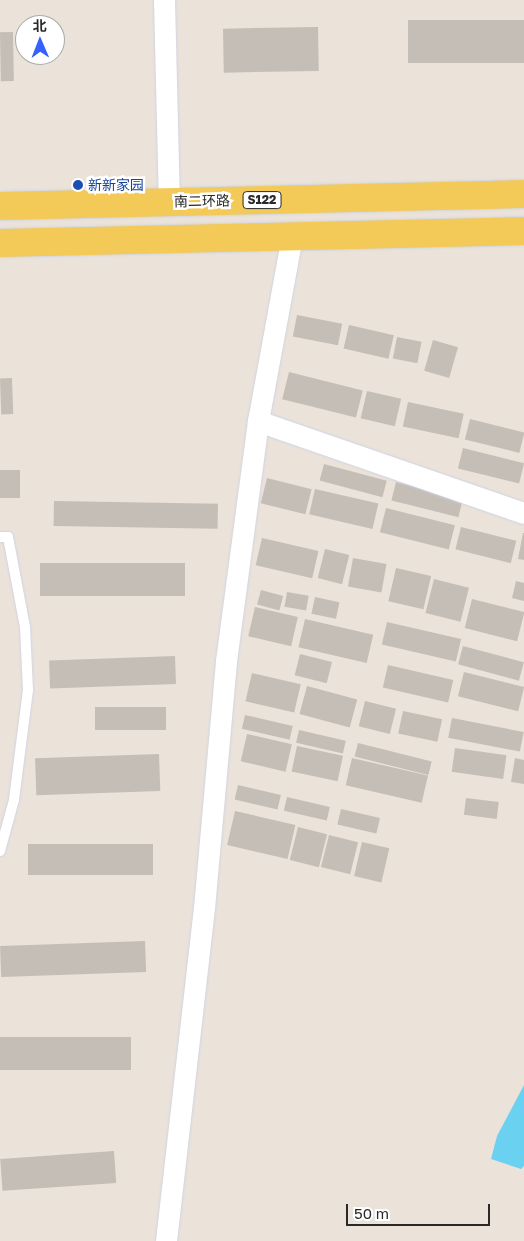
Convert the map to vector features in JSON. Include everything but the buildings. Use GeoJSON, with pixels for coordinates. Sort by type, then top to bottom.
{"type":"FeatureCollection","features":[{"type":"Feature","properties":{"kind":"main road","name":"南二环路"},"geometry":{"type":"LineString","coordinates":[[0,206],[524,194]]}},
{"type":"Feature","properties":{"kind":"main road"},"geometry":{"type":"LineString","coordinates":[[292,199],[292,236]]}},
{"type":"Feature","properties":{"kind":"main road"},"geometry":{"type":"LineString","coordinates":[[0,243],[524,231]]}},
{"type":"Feature","properties":{"kind":"street"},"geometry":{"type":"LineString","coordinates":[[164,0],[169,202]]}},
{"type":"Feature","properties":{"kind":"street"},"geometry":{"type":"LineString","coordinates":[[166,1241],[204,908],[226,661],[258,421],[292,236]]}},
{"type":"Feature","properties":{"kind":"street"},"geometry":{"type":"LineString","coordinates":[[258,421],[524,513]]}},
{"type":"Feature","properties":{"kind":"lane"},"geometry":{"type":"LineString","coordinates":[[0,537],[8,537],[23,618],[28,690],[14,800],[0,851]]}},
{"type":"Feature","properties":{"kind":"water"},"geometry":{"type":"Polygon","coordinates":[[[524,1085],[524,1166],[521,1169],[491,1159],[497,1136],[524,1085]]]}},
{"type":"Feature","properties":{"kind":"place","name":"新新家园"},"geometry":{"type":"Point","coordinates":[78,185]}}]}
